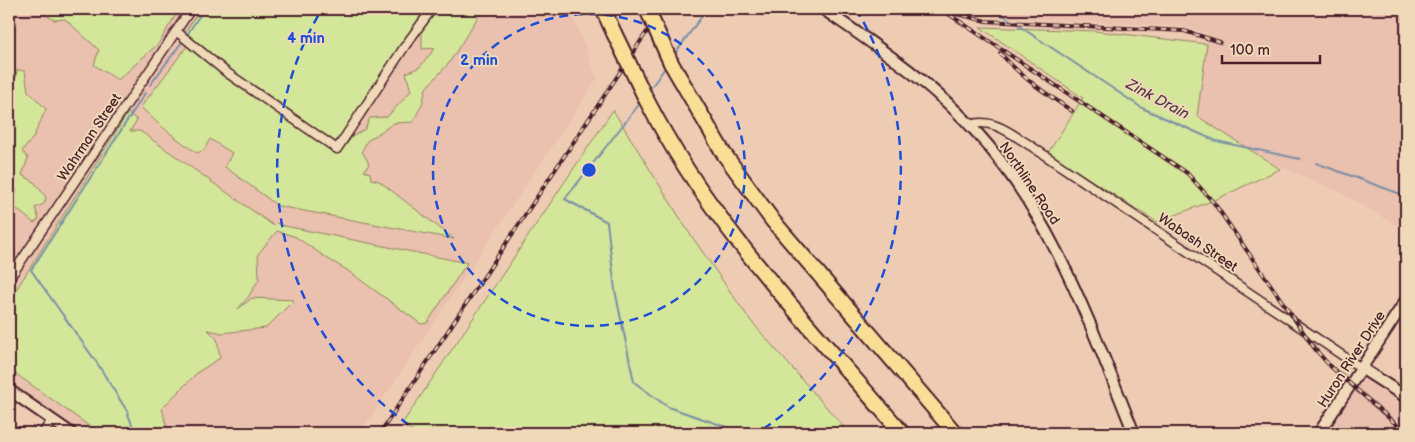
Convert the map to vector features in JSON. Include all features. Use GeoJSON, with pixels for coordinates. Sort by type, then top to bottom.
{"type":"FeatureCollection","features":[{"type":"Feature","properties":{"kind":"highway"},"geometry":{"type":"LineString","coordinates":[[603,9],[646,99],[667,138],[692,177],[740,244],[902,433]]}},
{"type":"Feature","properties":{"kind":"highway"},"geometry":{"type":"LineString","coordinates":[[647,9],[671,63],[724,154],[773,221],[955,433]]}},
{"type":"Feature","properties":{"kind":"street","name":"Wahrman Street"},"geometry":{"type":"LineString","coordinates":[[9,279],[191,9]]}},
{"type":"Feature","properties":{"kind":"street"},"geometry":{"type":"LineString","coordinates":[[176,31],[226,72],[336,149],[432,9]]}},
{"type":"Feature","properties":{"kind":"street","name":"Northline Road"},"geometry":{"type":"LineString","coordinates":[[823,9],[909,68],[935,90],[981,136],[1015,182],[1051,241],[1072,283],[1134,433]]}},
{"type":"Feature","properties":{"kind":"street","name":"Wabash Street"},"geometry":{"type":"LineString","coordinates":[[970,125],[977,122],[986,122],[998,126],[1031,146],[1406,397]]}},
{"type":"Feature","properties":{"kind":"street","name":"Huron River Drive"},"geometry":{"type":"LineString","coordinates":[[1319,433],[1406,300]]}},
{"type":"Feature","properties":{"kind":"street"},"geometry":{"type":"LineString","coordinates":[[9,390],[70,433]]}},
{"type":"Feature","properties":{"kind":"street"},"geometry":{"type":"LineString","coordinates":[[43,433],[52,420]]}},
{"type":"Feature","properties":{"kind":"shaded area"},"geometry":{"type":"Polygon","coordinates":[[[9,9],[570,9],[597,79],[360,433],[74,433],[9,388],[9,287],[23,267],[9,257],[9,9]]]}},
{"type":"Feature","properties":{"kind":"shaded area"},"geometry":{"type":"Polygon","coordinates":[[[958,9],[1308,9],[1367,46],[1310,9],[1406,9],[1406,231],[1338,191],[1265,160],[1197,116],[1208,33],[1180,26],[989,17],[958,9]]]}},
{"type":"Feature","properties":{"kind":"shaded area"},"geometry":{"type":"Polygon","coordinates":[[[1362,377],[1406,406],[1406,433],[1326,433],[1362,377]]]}},
{"type":"Feature","properties":{"kind":"green space"},"geometry":{"type":"Polygon","coordinates":[[[37,9],[179,9],[159,43],[118,80],[94,65],[99,50],[65,19],[54,20],[37,9]]]}},
{"type":"Feature","properties":{"kind":"green space"},"geometry":{"type":"Polygon","coordinates":[[[200,9],[483,9],[449,63],[426,88],[422,104],[413,122],[394,123],[367,141],[362,151],[369,164],[364,171],[370,173],[371,179],[379,181],[454,239],[278,206],[225,167],[232,153],[210,139],[204,150],[197,153],[175,137],[141,107],[191,41],[184,34],[200,9]],[[422,34],[408,40],[337,143],[341,151],[353,136],[365,129],[370,118],[387,117],[411,91],[406,73],[420,67],[435,48],[422,49],[422,34]]]}},
{"type":"Feature","properties":{"kind":"green space"},"geometry":{"type":"Polygon","coordinates":[[[980,27],[1096,31],[1207,44],[1197,116],[1280,169],[1217,199],[1157,222],[1048,153],[1083,98],[980,27]]]}},
{"type":"Feature","properties":{"kind":"green space"},"geometry":{"type":"Polygon","coordinates":[[[17,70],[25,71],[28,91],[46,109],[33,138],[22,151],[28,158],[22,175],[34,182],[46,197],[44,204],[35,208],[39,219],[34,223],[12,205],[17,190],[9,185],[9,109],[14,110],[11,80],[16,78],[17,70]]]}},
{"type":"Feature","properties":{"kind":"green space"},"geometry":{"type":"Polygon","coordinates":[[[613,110],[688,231],[750,320],[849,433],[416,433],[402,424],[613,110]]]}},
{"type":"Feature","properties":{"kind":"green space"},"geometry":{"type":"Polygon","coordinates":[[[128,113],[137,120],[130,131],[140,131],[274,226],[277,223],[467,263],[427,323],[421,324],[347,270],[296,237],[277,231],[258,254],[259,279],[249,296],[238,309],[252,298],[294,300],[266,328],[222,333],[208,330],[217,339],[220,358],[198,372],[162,408],[168,433],[99,433],[9,369],[9,301],[128,113]]]}},
{"type":"Feature","properties":{"kind":"waterway"},"geometry":{"type":"LineString","coordinates":[[186,36],[204,9]]}},
{"type":"Feature","properties":{"kind":"waterway"},"geometry":{"type":"LineString","coordinates":[[674,55],[707,9]]}},
{"type":"Feature","properties":{"kind":"waterway","name":"Zink Drain"},"geometry":{"type":"LineString","coordinates":[[993,9],[1012,21]]}},
{"type":"Feature","properties":{"kind":"waterway","name":"Zink Drain"},"geometry":{"type":"LineString","coordinates":[[1019,26],[1142,108],[1216,141],[1300,159]]}},
{"type":"Feature","properties":{"kind":"waterway"},"geometry":{"type":"LineString","coordinates":[[150,85],[182,42]]}},
{"type":"Feature","properties":{"kind":"waterway"},"geometry":{"type":"LineString","coordinates":[[648,92],[667,65]]}},
{"type":"Feature","properties":{"kind":"waterway"},"geometry":{"type":"LineString","coordinates":[[135,433],[127,411],[97,363],[31,270],[145,93]]}},
{"type":"Feature","properties":{"kind":"waterway"},"geometry":{"type":"LineString","coordinates":[[641,102],[565,199],[607,222],[615,290],[634,382],[668,407],[744,433]]}},
{"type":"Feature","properties":{"kind":"waterway","name":"Zink Drain"},"geometry":{"type":"LineString","coordinates":[[1316,163],[1406,196]]}},
{"type":"Feature","properties":{"kind":"railway"},"geometry":{"type":"LineString","coordinates":[[380,433],[662,9]]}},
{"type":"Feature","properties":{"kind":"railway"},"geometry":{"type":"LineString","coordinates":[[941,9],[1187,173],[1214,203],[1315,349],[1329,365],[1406,433]]}},
{"type":"Feature","properties":{"kind":"railway"},"geometry":{"type":"LineString","coordinates":[[953,13],[986,21],[1184,31],[1220,42]]}},
{"type":"Feature","properties":{"kind":"railway"},"geometry":{"type":"LineString","coordinates":[[1000,53],[1025,77],[1072,111]]}}]}
